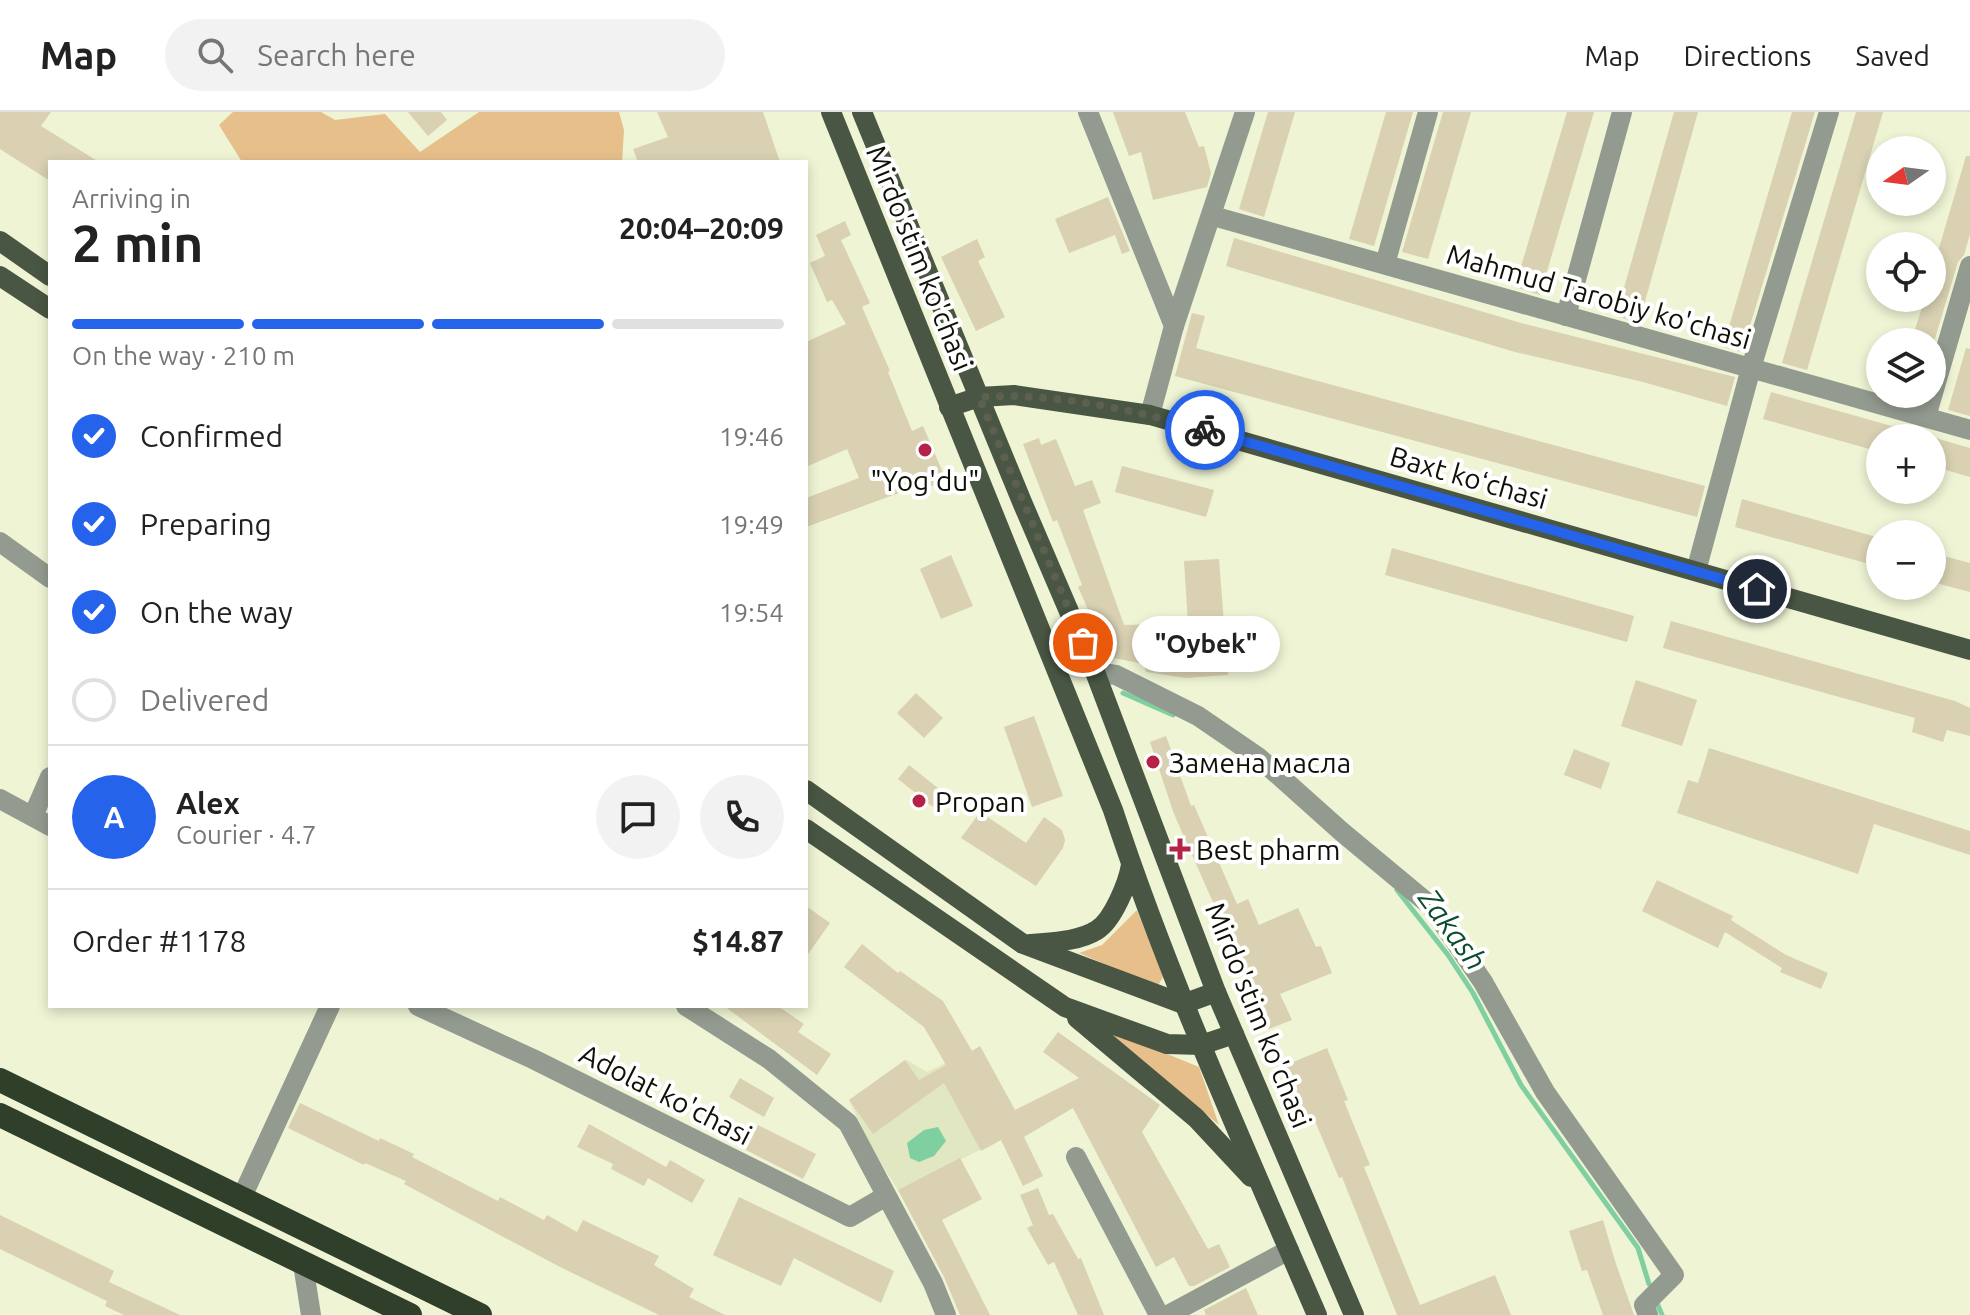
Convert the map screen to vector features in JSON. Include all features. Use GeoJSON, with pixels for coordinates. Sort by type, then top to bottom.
{"type":"FeatureCollection","features":[{"type":"Feature","properties":{"kind":"highway"},"geometry":{"type":"LineString","coordinates":[[0,1080],[480,1315]]}},
{"type":"Feature","properties":{"kind":"highway"},"geometry":{"type":"LineString","coordinates":[[0,1115],[410,1315]]}},
{"type":"Feature","properties":{"kind":"main road","name":"Mirdo'stim ko'chasi"},"geometry":{"type":"LineString","coordinates":[[831,112],[1113,810],[1183,1004],[1317,1315]]}},
{"type":"Feature","properties":{"kind":"main road","name":"Mirdo'stim ko'chasi"},"geometry":{"type":"LineString","coordinates":[[862,112],[1095,672],[1216,992],[1354,1315]]}},
{"type":"Feature","properties":{"kind":"main road"},"geometry":{"type":"LineString","coordinates":[[0,241],[48,275]]}},
{"type":"Feature","properties":{"kind":"main road"},"geometry":{"type":"LineString","coordinates":[[0,276],[48,308]]}},
{"type":"Feature","properties":{"kind":"main road","name":"Baxt koʻchasi"},"geometry":{"type":"LineString","coordinates":[[949,407],[979,397],[1028,396],[1150,415],[1970,650]]}},
{"type":"Feature","properties":{"kind":"main road"},"geometry":{"type":"LineString","coordinates":[[808,791],[1023,944],[1183,1004],[1216,992]]}},
{"type":"Feature","properties":{"kind":"main road"},"geometry":{"type":"LineString","coordinates":[[808,830],[1065,1007],[1196,1118],[1263,1189]]}},
{"type":"Feature","properties":{"kind":"main road"},"geometry":{"type":"LineString","coordinates":[[1023,944],[1067,941],[1098,930],[1122,897],[1131,865]]}},
{"type":"Feature","properties":{"kind":"main road"},"geometry":{"type":"LineString","coordinates":[[1065,1007],[1167,1044],[1201,1045],[1234,1034]]}},
{"type":"Feature","properties":{"kind":"street"},"geometry":{"type":"LineString","coordinates":[[1088,112],[1174,326]]}},
{"type":"Feature","properties":{"kind":"street"},"geometry":{"type":"LineString","coordinates":[[1150,415],[1174,326],[1245,112]]}},
{"type":"Feature","properties":{"kind":"street"},"geometry":{"type":"LineString","coordinates":[[1385,264],[1428,112]]}},
{"type":"Feature","properties":{"kind":"street"},"geometry":{"type":"LineString","coordinates":[[1566,316],[1622,112]]}},
{"type":"Feature","properties":{"kind":"street"},"geometry":{"type":"LineString","coordinates":[[1696,571],[1751,368],[1829,112]]}},
{"type":"Feature","properties":{"kind":"street","name":"Mahmud Tarobiy ko'chasi"},"geometry":{"type":"LineString","coordinates":[[1213,216],[1970,430]]}},
{"type":"Feature","properties":{"kind":"street"},"geometry":{"type":"LineString","coordinates":[[1926,417],[1970,266]]}},
{"type":"Feature","properties":{"kind":"street"},"geometry":{"type":"LineString","coordinates":[[0,542],[48,577]]}},
{"type":"Feature","properties":{"kind":"street"},"geometry":{"type":"LineString","coordinates":[[1095,672],[1116,675],[1198,716],[1258,757],[1431,906],[1483,982],[1545,1092],[1674,1275],[1644,1305],[1648,1315]]}},
{"type":"Feature","properties":{"kind":"street"},"geometry":{"type":"LineString","coordinates":[[0,799],[41,821],[48,787]]}},
{"type":"Feature","properties":{"kind":"street"},"geometry":{"type":"LineString","coordinates":[[241,1199],[329,1008]]}},
{"type":"Feature","properties":{"kind":"street","name":"Adolat ko'chasi"},"geometry":{"type":"LineString","coordinates":[[422,1008],[547,1066],[850,1217],[886,1196]]}},
{"type":"Feature","properties":{"kind":"street"},"geometry":{"type":"LineString","coordinates":[[689,1008],[769,1059],[848,1123],[933,1283],[946,1315]]}},
{"type":"Feature","properties":{"kind":"street"},"geometry":{"type":"LineString","coordinates":[[1076,1157],[1159,1315]]}},
{"type":"Feature","properties":{"kind":"street"},"geometry":{"type":"LineString","coordinates":[[1168,1315],[1289,1250]]}},
{"type":"Feature","properties":{"kind":"street"},"geometry":{"type":"LineString","coordinates":[[303,1264],[311,1315]]}},
{"type":"Feature","properties":{"kind":"shaded area"},"geometry":{"type":"Polygon","coordinates":[[[233,112],[321,112],[335,120],[385,114],[420,152],[479,112],[619,112],[624,130],[622,160],[241,160],[219,125],[233,112]]]}},
{"type":"Feature","properties":{"kind":"shaded area"},"geometry":{"type":"Polygon","coordinates":[[[1137,910],[1163,977],[1157,987],[1079,953],[1102,945],[1137,910]]]}},
{"type":"Feature","properties":{"kind":"shaded area"},"geometry":{"type":"Polygon","coordinates":[[[1104,1028],[1199,1067],[1219,1125],[1104,1028]]]}},
{"type":"Feature","properties":{"kind":"shaded area"},"geometry":{"type":"Polygon","coordinates":[[[979,1047],[1021,1130],[898,1190],[869,1144],[850,1102],[907,1060],[927,1072],[979,1047]]]}},
{"type":"Feature","properties":{"kind":"shaded area"},"geometry":{"type":"Polygon","coordinates":[[[938,1127],[946,1141],[934,1156],[919,1162],[910,1158],[907,1143],[924,1130],[938,1127]]]}},
{"type":"Feature","properties":{"kind":"building"},"geometry":{"type":"Polygon","coordinates":[[[0,112],[51,112],[41,126],[96,160],[48,160],[48,180],[0,149],[0,112]]]}},
{"type":"Feature","properties":{"kind":"building"},"geometry":{"type":"Polygon","coordinates":[[[408,112],[441,112],[447,120],[428,136],[408,112]]]}},
{"type":"Feature","properties":{"kind":"building"},"geometry":{"type":"Polygon","coordinates":[[[657,112],[763,112],[779,160],[637,160],[633,149],[668,137],[657,112]]]}},
{"type":"Feature","properties":{"kind":"building"},"geometry":{"type":"Polygon","coordinates":[[[1113,112],[1185,112],[1199,147],[1204,146],[1211,173],[1207,187],[1153,200],[1141,152],[1129,156],[1113,112]]]}},
{"type":"Feature","properties":{"kind":"building"},"geometry":{"type":"Polygon","coordinates":[[[1268,112],[1295,112],[1264,217],[1239,209],[1268,112]]]}},
{"type":"Feature","properties":{"kind":"building"},"geometry":{"type":"Polygon","coordinates":[[[1386,112],[1413,112],[1374,246],[1349,239],[1386,112]]]}},
{"type":"Feature","properties":{"kind":"building"},"geometry":{"type":"Polygon","coordinates":[[[1443,112],[1471,112],[1428,259],[1402,252],[1443,112]]]}},
{"type":"Feature","properties":{"kind":"building"},"geometry":{"type":"Polygon","coordinates":[[[1567,112],[1594,112],[1540,295],[1515,287],[1567,112]]]}},
{"type":"Feature","properties":{"kind":"building"},"geometry":{"type":"Polygon","coordinates":[[[1674,112],[1698,112],[1639,323],[1616,316],[1674,112]]]}},
{"type":"Feature","properties":{"kind":"building"},"geometry":{"type":"Polygon","coordinates":[[[1792,112],[1815,112],[1742,352],[1723,347],[1792,112]]]}},
{"type":"Feature","properties":{"kind":"building"},"geometry":{"type":"Polygon","coordinates":[[[1856,112],[1883,112],[1876,136],[1866,136],[1866,170],[1807,370],[1782,363],[1856,112]]]}},
{"type":"Feature","properties":{"kind":"building"},"geometry":{"type":"Polygon","coordinates":[[[1966,156],[1970,156],[1970,234],[1946,302],[1944,232],[1966,156]]]}},
{"type":"Feature","properties":{"kind":"building"},"geometry":{"type":"Polygon","coordinates":[[[1108,197],[1130,251],[1122,254],[1115,235],[1069,253],[1055,219],[1108,197]]]}},
{"type":"Feature","properties":{"kind":"building"},"geometry":{"type":"Polygon","coordinates":[[[845,221],[851,235],[841,240],[870,303],[862,307],[912,431],[923,426],[946,480],[931,486],[929,482],[808,526],[808,497],[859,478],[847,449],[808,466],[808,341],[846,324],[832,300],[827,302],[810,263],[825,256],[816,235],[845,221]]]}},
{"type":"Feature","properties":{"kind":"building"},"geometry":{"type":"Polygon","coordinates":[[[1234,238],[1521,323],[1735,377],[1727,406],[1643,382],[1515,352],[1226,266],[1234,238]]]}},
{"type":"Feature","properties":{"kind":"building"},"geometry":{"type":"Polygon","coordinates":[[[977,239],[985,257],[978,261],[1005,317],[976,331],[941,257],[977,239]]]}},
{"type":"Feature","properties":{"kind":"building"},"geometry":{"type":"Polygon","coordinates":[[[1921,312],[1943,312],[1938,328],[1915,328],[1921,312]]]}},
{"type":"Feature","properties":{"kind":"building"},"geometry":{"type":"Polygon","coordinates":[[[1192,313],[1205,316],[1196,348],[1705,486],[1697,517],[1175,376],[1192,313]]]}},
{"type":"Feature","properties":{"kind":"building"},"geometry":{"type":"Polygon","coordinates":[[[1966,348],[1970,349],[1970,416],[1948,410],[1966,348]]]}},
{"type":"Feature","properties":{"kind":"building"},"geometry":{"type":"Polygon","coordinates":[[[1771,392],[1885,424],[1866,424],[1866,448],[1763,419],[1771,392]]]}},
{"type":"Feature","properties":{"kind":"building"},"geometry":{"type":"Polygon","coordinates":[[[1039,438],[1041,445],[1056,439],[1075,486],[1092,480],[1101,503],[1083,510],[1124,625],[1188,623],[1184,561],[1219,559],[1228,675],[1186,678],[1146,672],[1144,664],[1109,657],[1078,587],[1082,585],[1057,520],[1053,522],[1023,444],[1039,438]]]}},
{"type":"Feature","properties":{"kind":"building"},"geometry":{"type":"Polygon","coordinates":[[[1946,441],[1970,448],[1970,477],[1946,470],[1946,441]]]}},
{"type":"Feature","properties":{"kind":"building"},"geometry":{"type":"Polygon","coordinates":[[[1122,466],[1214,490],[1206,517],[1115,492],[1122,466]]]}},
{"type":"Feature","properties":{"kind":"building"},"geometry":{"type":"Polygon","coordinates":[[[1742,499],[1866,534],[1866,563],[1735,527],[1742,499]]]}},
{"type":"Feature","properties":{"kind":"building"},"geometry":{"type":"Polygon","coordinates":[[[1392,548],[1634,616],[1627,642],[1385,575],[1392,548]]]}},
{"type":"Feature","properties":{"kind":"building"},"geometry":{"type":"Polygon","coordinates":[[[951,555],[973,606],[941,619],[920,569],[951,555]]]}},
{"type":"Feature","properties":{"kind":"building"},"geometry":{"type":"Polygon","coordinates":[[[1946,557],[1970,563],[1970,592],[1946,586],[1946,557]]]}},
{"type":"Feature","properties":{"kind":"building"},"geometry":{"type":"Polygon","coordinates":[[[1671,621],[1955,701],[1970,708],[1970,736],[1947,730],[1943,742],[1912,732],[1915,718],[1663,648],[1671,621]]]}},
{"type":"Feature","properties":{"kind":"building"},"geometry":{"type":"Polygon","coordinates":[[[1636,680],[1697,700],[1682,746],[1621,726],[1636,680]]]}},
{"type":"Feature","properties":{"kind":"building"},"geometry":{"type":"Polygon","coordinates":[[[916,693],[943,718],[924,738],[897,713],[916,693]]]}},
{"type":"Feature","properties":{"kind":"building"},"geometry":{"type":"Polygon","coordinates":[[[1034,716],[1063,796],[1032,807],[1004,727],[1034,716]]]}},
{"type":"Feature","properties":{"kind":"building"},"geometry":{"type":"Polygon","coordinates":[[[1166,736],[1191,806],[1194,805],[1237,904],[1248,899],[1259,925],[1298,908],[1316,947],[1321,946],[1332,973],[1280,994],[1292,1020],[1269,1029],[1174,814],[1150,742],[1166,736]]]}},
{"type":"Feature","properties":{"kind":"building"},"geometry":{"type":"Polygon","coordinates":[[[1709,748],[1970,831],[1970,855],[1874,824],[1858,874],[1677,813],[1688,780],[1698,783],[1709,748]]]}},
{"type":"Feature","properties":{"kind":"building"},"geometry":{"type":"Polygon","coordinates":[[[1574,749],[1610,763],[1601,789],[1564,775],[1574,749]]]}},
{"type":"Feature","properties":{"kind":"building"},"geometry":{"type":"Polygon","coordinates":[[[909,765],[944,793],[933,807],[898,779],[909,765]]]}},
{"type":"Feature","properties":{"kind":"building"},"geometry":{"type":"Polygon","coordinates":[[[980,812],[1026,843],[1044,817],[1062,830],[1065,840],[1063,848],[1036,886],[961,838],[980,812]]]}},
{"type":"Feature","properties":{"kind":"building"},"geometry":{"type":"Polygon","coordinates":[[[1657,880],[1733,916],[1731,920],[1786,955],[1828,973],[1821,989],[1780,972],[1782,968],[1725,932],[1718,948],[1642,911],[1657,880]]]}},
{"type":"Feature","properties":{"kind":"building"},"geometry":{"type":"Polygon","coordinates":[[[808,907],[830,923],[808,954],[808,907]]]}},
{"type":"Feature","properties":{"kind":"building"},"geometry":{"type":"Polygon","coordinates":[[[862,944],[898,973],[900,971],[943,1001],[972,1051],[980,1046],[1015,1110],[1079,1078],[1043,1052],[1058,1032],[1160,1105],[1142,1132],[1208,1249],[1219,1244],[1230,1267],[1189,1286],[1174,1257],[1156,1267],[1073,1108],[1024,1137],[1043,1176],[1023,1186],[1001,1140],[981,1151],[944,1083],[873,1134],[849,1100],[905,1060],[919,1080],[946,1065],[924,1027],[844,967],[862,944]]]}},
{"type":"Feature","properties":{"kind":"building"},"geometry":{"type":"Polygon","coordinates":[[[727,1008],[781,1008],[804,1024],[798,1032],[831,1054],[817,1075],[727,1008]]]}},
{"type":"Feature","properties":{"kind":"building"},"geometry":{"type":"Polygon","coordinates":[[[1327,1048],[1370,1165],[1364,1167],[1420,1305],[1495,1275],[1511,1315],[1397,1315],[1342,1177],[1339,1178],[1312,1114],[1306,1116],[1286,1065],[1327,1048]]]}},
{"type":"Feature","properties":{"kind":"building"},"geometry":{"type":"Polygon","coordinates":[[[740,1078],[774,1098],[764,1117],[729,1097],[740,1078]]]}},
{"type":"Feature","properties":{"kind":"building"},"geometry":{"type":"Polygon","coordinates":[[[300,1103],[379,1141],[380,1138],[414,1154],[412,1157],[498,1201],[500,1197],[544,1220],[547,1215],[577,1232],[583,1220],[659,1256],[654,1265],[694,1289],[689,1297],[725,1315],[659,1315],[560,1267],[404,1184],[406,1181],[364,1165],[288,1128],[300,1103]]]}},
{"type":"Feature","properties":{"kind":"building"},"geometry":{"type":"Polygon","coordinates":[[[589,1124],[666,1167],[670,1160],[705,1180],[692,1203],[648,1178],[644,1186],[611,1169],[613,1164],[577,1147],[589,1124]]]}},
{"type":"Feature","properties":{"kind":"building"},"geometry":{"type":"Polygon","coordinates":[[[758,1125],[816,1154],[803,1179],[746,1150],[758,1125]]]}},
{"type":"Feature","properties":{"kind":"building"},"geometry":{"type":"Polygon","coordinates":[[[960,1158],[982,1199],[942,1220],[990,1315],[960,1315],[944,1277],[898,1190],[960,1158]]]}},
{"type":"Feature","properties":{"kind":"building"},"geometry":{"type":"Polygon","coordinates":[[[1038,1188],[1049,1215],[1053,1214],[1078,1259],[1081,1258],[1104,1315],[1078,1315],[1054,1262],[1048,1265],[1027,1228],[1033,1225],[1020,1195],[1038,1188]]]}},
{"type":"Feature","properties":{"kind":"building"},"geometry":{"type":"Polygon","coordinates":[[[739,1197],[894,1271],[881,1303],[794,1258],[781,1286],[713,1255],[739,1197]]]}},
{"type":"Feature","properties":{"kind":"building"},"geometry":{"type":"Polygon","coordinates":[[[0,1215],[114,1271],[109,1282],[180,1315],[124,1315],[105,1306],[107,1301],[0,1249],[0,1215]]]}},
{"type":"Feature","properties":{"kind":"building"},"geometry":{"type":"Polygon","coordinates":[[[1603,1220],[1634,1315],[1603,1315],[1587,1270],[1582,1271],[1569,1231],[1603,1220]]]}},
{"type":"Feature","properties":{"kind":"building"},"geometry":{"type":"Polygon","coordinates":[[[1246,1288],[1258,1315],[1206,1315],[1204,1310],[1246,1288]]]}},
{"type":"Feature","properties":{"kind":"waterway","name":"Zakash"},"geometry":{"type":"LineString","coordinates":[[1123,693],[1173,715]]}},
{"type":"Feature","properties":{"kind":"waterway","name":"Zakash"},"geometry":{"type":"LineString","coordinates":[[1397,890],[1448,955],[1473,993],[1521,1085],[1638,1248],[1649,1284]]}},
{"type":"Feature","properties":{"kind":"waterway","name":"Zakash"},"geometry":{"type":"LineString","coordinates":[[1657,1303],[1662,1315]]}},
{"type":"Feature","properties":{"kind":"way so far"},"geometry":{"type":"LineString","coordinates":[[1083,643],[979,397],[1014,395],[1058,399],[1150,415],[1205,430]]}},
{"type":"Feature","properties":{"kind":"place","name":"\"Yog'du\""},"geometry":{"type":"Point","coordinates":[925,450]}},
{"type":"Feature","properties":{"kind":"place","name":"\"Oybek\""},"geometry":{"type":"Point","coordinates":[1083,643]}},
{"type":"Feature","properties":{"kind":"place","name":"Замена масла"},"geometry":{"type":"Point","coordinates":[1153,762]}},
{"type":"Feature","properties":{"kind":"place","name":"Propan"},"geometry":{"type":"Point","coordinates":[919,801]}},
{"type":"Feature","properties":{"kind":"place","name":"Best pharm"},"geometry":{"type":"Point","coordinates":[1180,849]}},
{"type":"Feature","properties":{"kind":"route"},"geometry":{"type":"LineString","coordinates":[[1205,430],[1757,589]]}}]}
